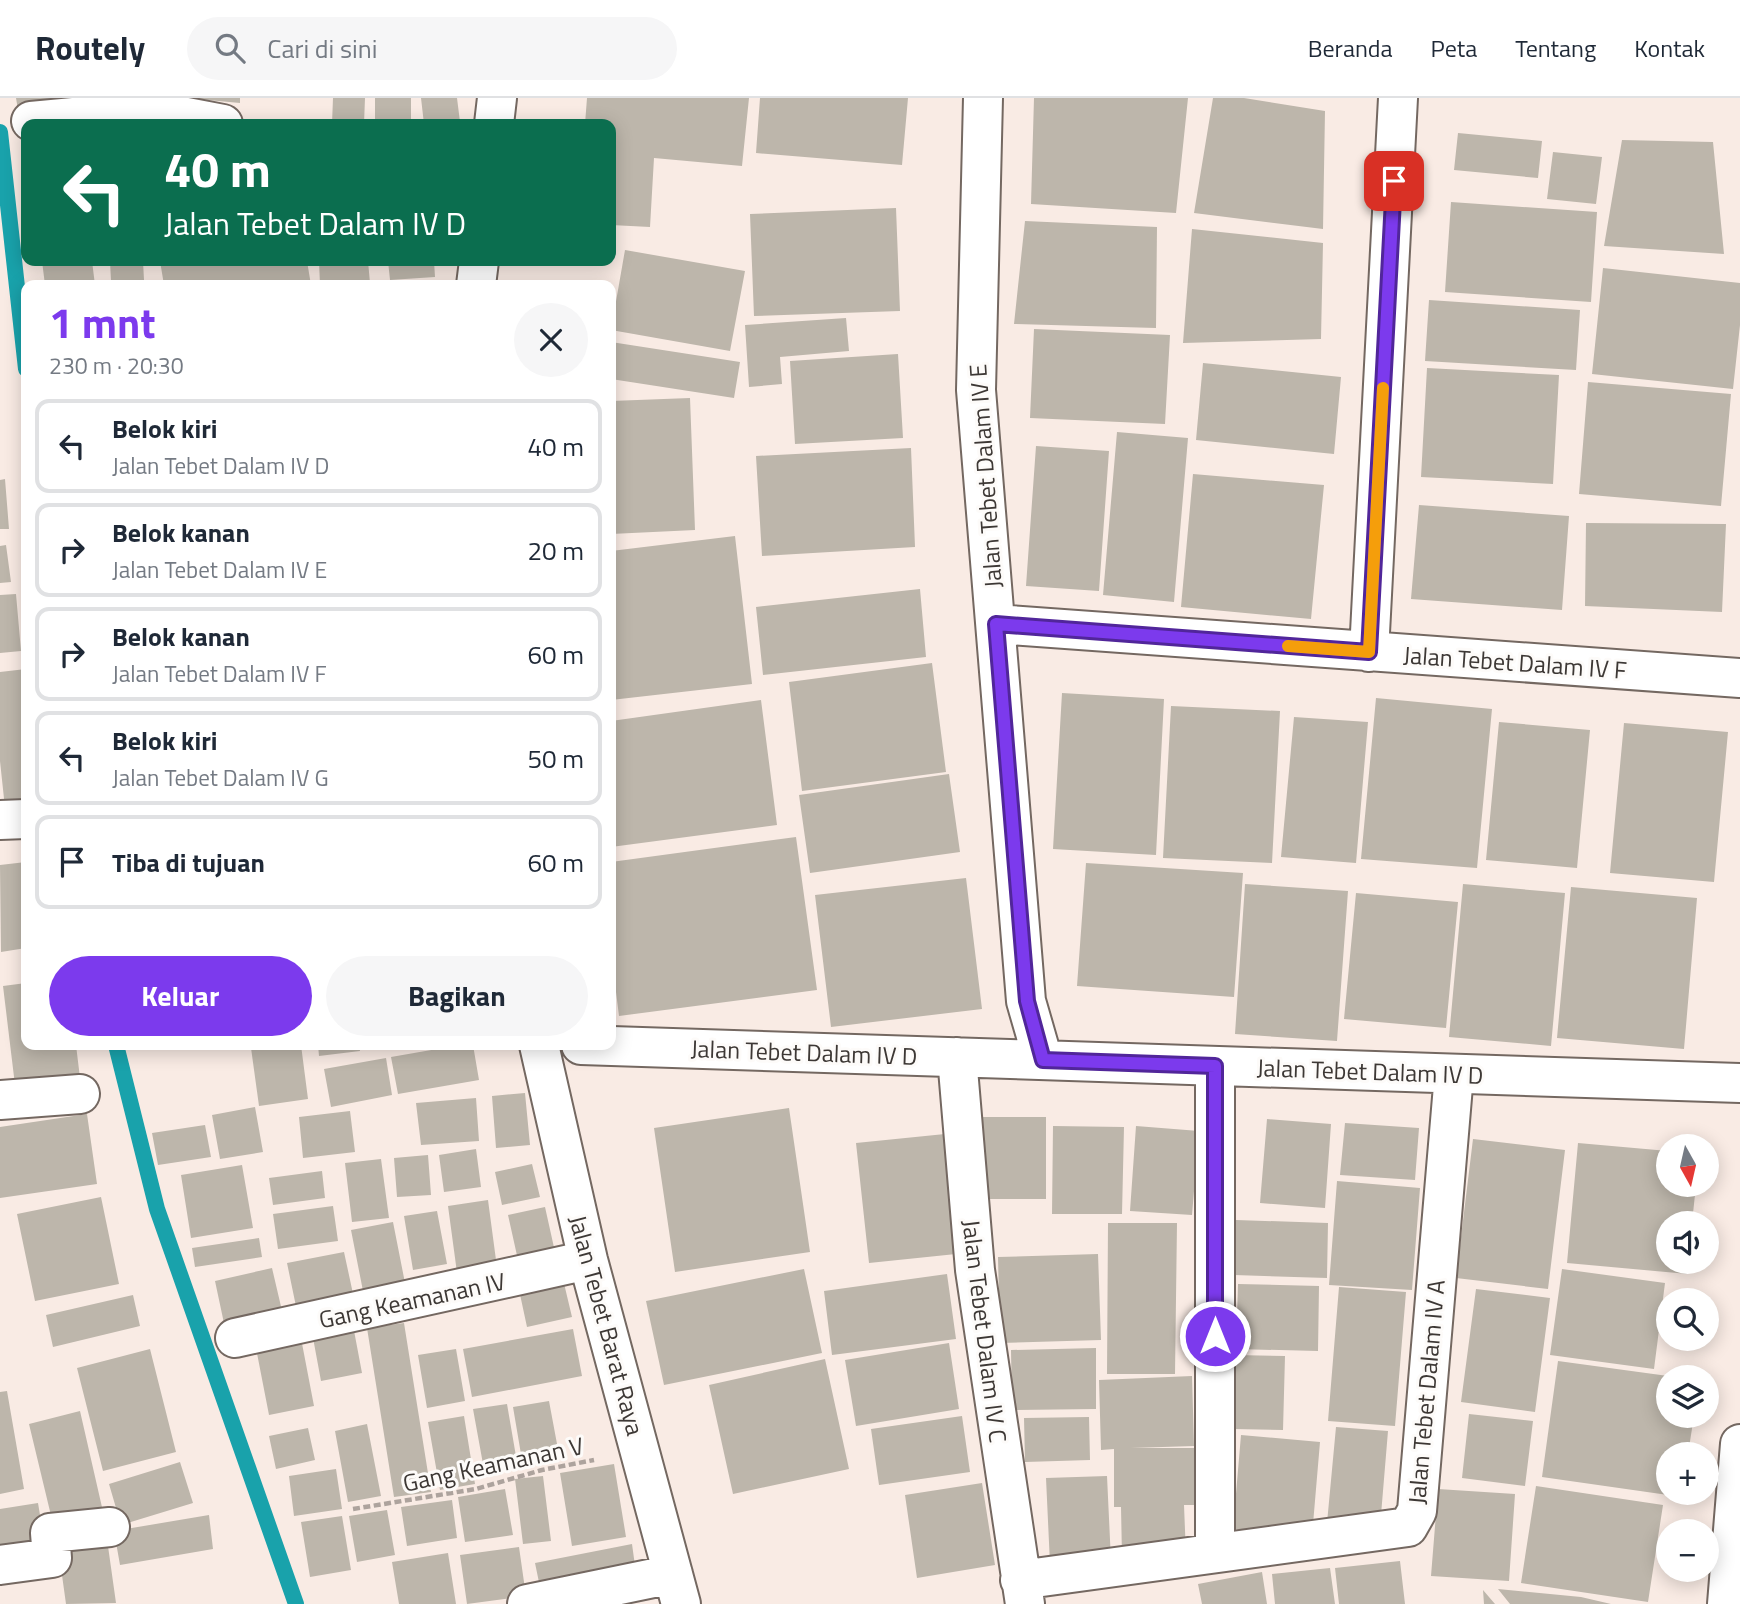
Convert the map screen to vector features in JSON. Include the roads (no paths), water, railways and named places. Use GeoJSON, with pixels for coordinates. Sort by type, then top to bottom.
{"type":"FeatureCollection","features":[{"type":"Feature","properties":{"kind":"street"},"geometry":{"type":"LineString","coordinates":[[495,119],[497,98]]}},
{"type":"Feature","properties":{"kind":"street","name":"Jalan Tebet Dalam IV E"},"geometry":{"type":"LineString","coordinates":[[983,98],[976,390],[1027,1001],[1043,1060]]}},
{"type":"Feature","properties":{"kind":"street"},"geometry":{"type":"LineString","coordinates":[[1369,652],[1398,98]]}},
{"type":"Feature","properties":{"kind":"street"},"geometry":{"type":"LineString","coordinates":[[52,119],[94,115],[171,114],[197,119]]}},
{"type":"Feature","properties":{"kind":"street","name":"Jalan Tebet Dalam IV F"},"geometry":{"type":"LineString","coordinates":[[996,624],[1740,678]]}},
{"type":"Feature","properties":{"kind":"street"},"geometry":{"type":"LineString","coordinates":[[0,820],[21,819]]}},
{"type":"Feature","properties":{"kind":"street","name":"Jalan Tebet Dalam IV D"},"geometry":{"type":"LineString","coordinates":[[616,1046],[1740,1083]]}},
{"type":"Feature","properties":{"kind":"street","name":"Jalan Tebet Barat Raya"},"geometry":{"type":"LineString","coordinates":[[541,1050],[588,1261],[677,1589]]}},
{"type":"Feature","properties":{"kind":"street","name":"Jalan Tebet Dalam IV C"},"geometry":{"type":"LineString","coordinates":[[957,1057],[975,1270],[1023,1592]]}},
{"type":"Feature","properties":{"kind":"street"},"geometry":{"type":"LineString","coordinates":[[1215,1066],[1215,1553]]}},
{"type":"Feature","properties":{"kind":"street","name":"Jalan Tebet Dalam IV A"},"geometry":{"type":"LineString","coordinates":[[1023,1592],[1215,1553],[1408,1527],[1417,1511],[1454,1074]]}},
{"type":"Feature","properties":{"kind":"street"},"geometry":{"type":"LineString","coordinates":[[0,1100],[80,1094]]}},
{"type":"Feature","properties":{"kind":"street","name":"Gang Keamanan IV"},"geometry":{"type":"LineString","coordinates":[[234,1338],[588,1261]]}},
{"type":"Feature","properties":{"kind":"street"},"geometry":{"type":"LineString","coordinates":[[1727,1604],[1740,1444]]}},
{"type":"Feature","properties":{"kind":"street"},"geometry":{"type":"LineString","coordinates":[[0,1565],[52,1558],[50,1533],[110,1527]]}},
{"type":"Feature","properties":{"kind":"street"},"geometry":{"type":"LineString","coordinates":[[527,1604],[677,1589]]}},
{"type":"Feature","properties":{"kind":"waterway"},"geometry":{"type":"LineString","coordinates":[[0,132],[21,323]]}},
{"type":"Feature","properties":{"kind":"waterway"},"geometry":{"type":"LineString","coordinates":[[117,1050],[157,1209],[296,1604]]}}]}
